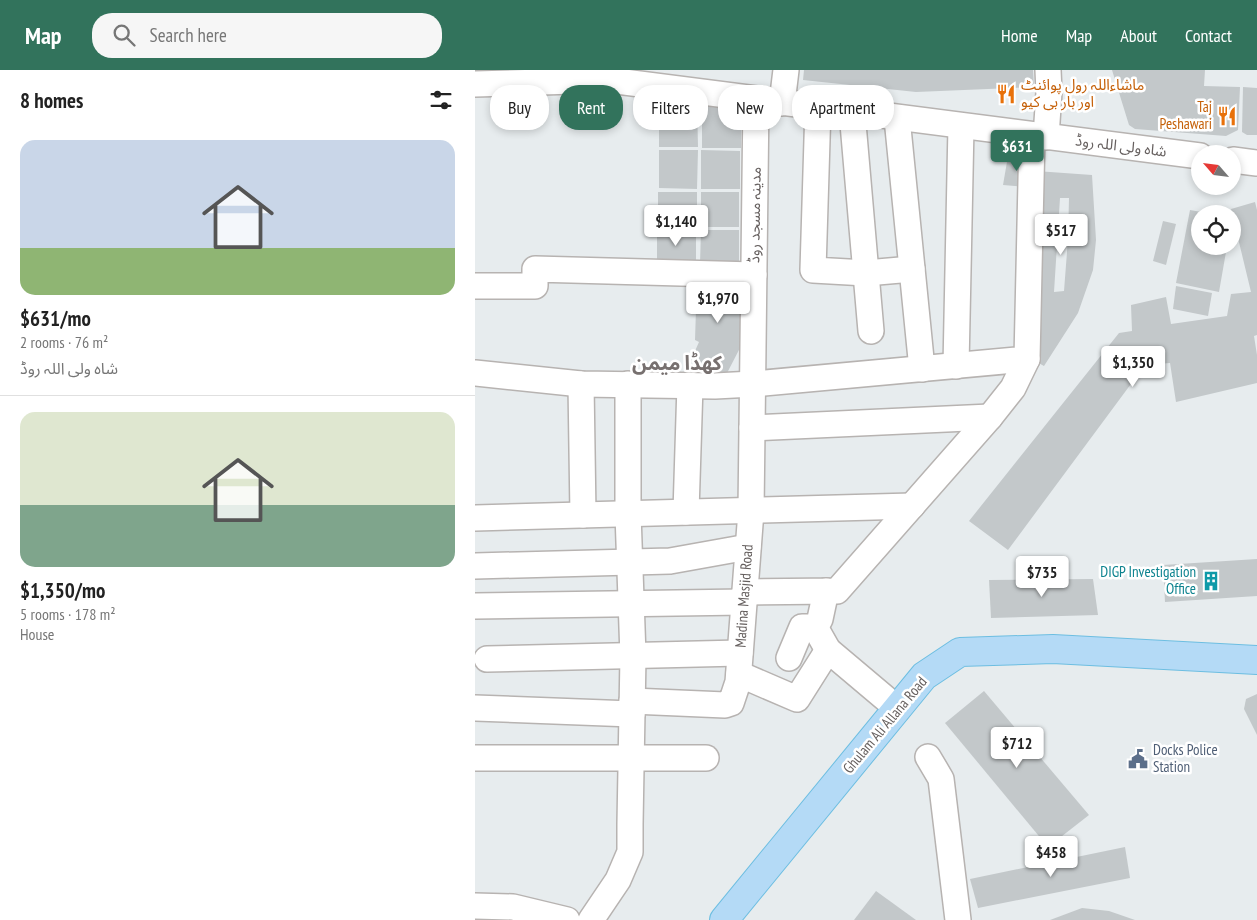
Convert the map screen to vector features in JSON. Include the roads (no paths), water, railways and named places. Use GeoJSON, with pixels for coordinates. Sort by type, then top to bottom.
{"type":"FeatureCollection","features":[{"type":"Feature","properties":{"kind":"main road","name":"Ghulam Ali Allana Road"},"geometry":{"type":"LineString","coordinates":[[723,920],[889,702],[959,652],[1053,649],[1251,657]]}},
{"type":"Feature","properties":{"kind":"street"},"geometry":{"type":"LineString","coordinates":[[782,103],[786,70]]}},
{"type":"Feature","properties":{"kind":"street"},"geometry":{"type":"LineString","coordinates":[[475,606],[632,604],[837,591],[990,417],[1013,388],[1027,360],[1039,136],[1049,92],[1048,70]]}},
{"type":"Feature","properties":{"kind":"street","name":"شاہ ولی اللہ روڈ"},"geometry":{"type":"LineString","coordinates":[[489,79],[682,80],[718,89]]}},
{"type":"Feature","properties":{"kind":"street","name":"شاہ ولی اللہ روڈ"},"geometry":{"type":"LineString","coordinates":[[782,103],[792,104]]}},
{"type":"Feature","properties":{"kind":"street","name":"شاہ ولی اللہ روڈ"},"geometry":{"type":"LineString","coordinates":[[894,118],[1191,155]]}},
{"type":"Feature","properties":{"kind":"street"},"geometry":{"type":"LineString","coordinates":[[897,118],[922,369]]}},
{"type":"Feature","properties":{"kind":"street"},"geometry":{"type":"LineString","coordinates":[[956,366],[961,126]]}},
{"type":"Feature","properties":{"kind":"street","name":"مدینہ مسجد روڈ"},"geometry":{"type":"LineString","coordinates":[[751,511],[756,130]]}},
{"type":"Feature","properties":{"kind":"street"},"geometry":{"type":"LineString","coordinates":[[818,130],[813,270],[866,273],[912,269]]}},
{"type":"Feature","properties":{"kind":"street"},"geometry":{"type":"LineString","coordinates":[[853,130],[871,331]]}},
{"type":"Feature","properties":{"kind":"street"},"geometry":{"type":"LineString","coordinates":[[1241,161],[1257,163]]}},
{"type":"Feature","properties":{"kind":"street"},"geometry":{"type":"LineString","coordinates":[[475,286],[535,286],[535,270],[754,275]]}},
{"type":"Feature","properties":{"kind":"street"},"geometry":{"type":"LineString","coordinates":[[475,373],[581,384],[753,384],[1027,360]]}},
{"type":"Feature","properties":{"kind":"street"},"geometry":{"type":"LineString","coordinates":[[581,384],[583,515]]}},
{"type":"Feature","properties":{"kind":"street"},"geometry":{"type":"LineString","coordinates":[[591,920],[618,880],[631,852],[629,824],[633,656],[628,514],[628,384]]}},
{"type":"Feature","properties":{"kind":"street"},"geometry":{"type":"LineString","coordinates":[[686,512],[690,385]]}},
{"type":"Feature","properties":{"kind":"street"},"geometry":{"type":"LineString","coordinates":[[752,428],[990,417]]}},
{"type":"Feature","properties":{"kind":"street"},"geometry":{"type":"LineString","coordinates":[[475,518],[912,506]]}},
{"type":"Feature","properties":{"kind":"street","name":"Madina Masjid Road"},"geometry":{"type":"LineString","coordinates":[[739,670],[751,511]]}},
{"type":"Feature","properties":{"kind":"street"},"geometry":{"type":"LineString","coordinates":[[475,566],[670,562],[748,547]]}},
{"type":"Feature","properties":{"kind":"street"},"geometry":{"type":"LineString","coordinates":[[815,627],[820,619],[827,591]]}},
{"type":"Feature","properties":{"kind":"street"},"geometry":{"type":"LineString","coordinates":[[789,658],[801,627],[815,627]]}},
{"type":"Feature","properties":{"kind":"street"},"geometry":{"type":"LineString","coordinates":[[815,627],[830,652],[889,702]]}},
{"type":"Feature","properties":{"kind":"street"},"geometry":{"type":"LineString","coordinates":[[487,659],[633,656],[739,670],[797,699],[830,652]]}},
{"type":"Feature","properties":{"kind":"street"},"geometry":{"type":"LineString","coordinates":[[475,708],[632,707],[725,704],[731,702],[739,670]]}},
{"type":"Feature","properties":{"kind":"street"},"geometry":{"type":"LineString","coordinates":[[928,757],[941,779],[958,920]]}},
{"type":"Feature","properties":{"kind":"street"},"geometry":{"type":"LineString","coordinates":[[475,758],[706,758]]}},
{"type":"Feature","properties":{"kind":"street"},"geometry":{"type":"LineString","coordinates":[[475,906],[513,907],[567,920]]}},
{"type":"Feature","properties":{"kind":"place","name":"ماشاءاللہ رول پوائنٹ اور بار بی کیو"},"geometry":{"type":"Point","coordinates":[1006,94]}},
{"type":"Feature","properties":{"kind":"place","name":"Taj Peshawari"},"geometry":{"type":"Point","coordinates":[1227,116]}},
{"type":"Feature","properties":{"kind":"place","name":"DIGP Investigation Office"},"geometry":{"type":"Point","coordinates":[1211,581]}},
{"type":"Feature","properties":{"kind":"place","name":"Docks Police Station"},"geometry":{"type":"Point","coordinates":[1138,759]}},
{"type":"Feature","properties":{"kind":"district","name":"کھڈا میمن"},"geometry":{"type":"Point","coordinates":[677,363]}}]}
